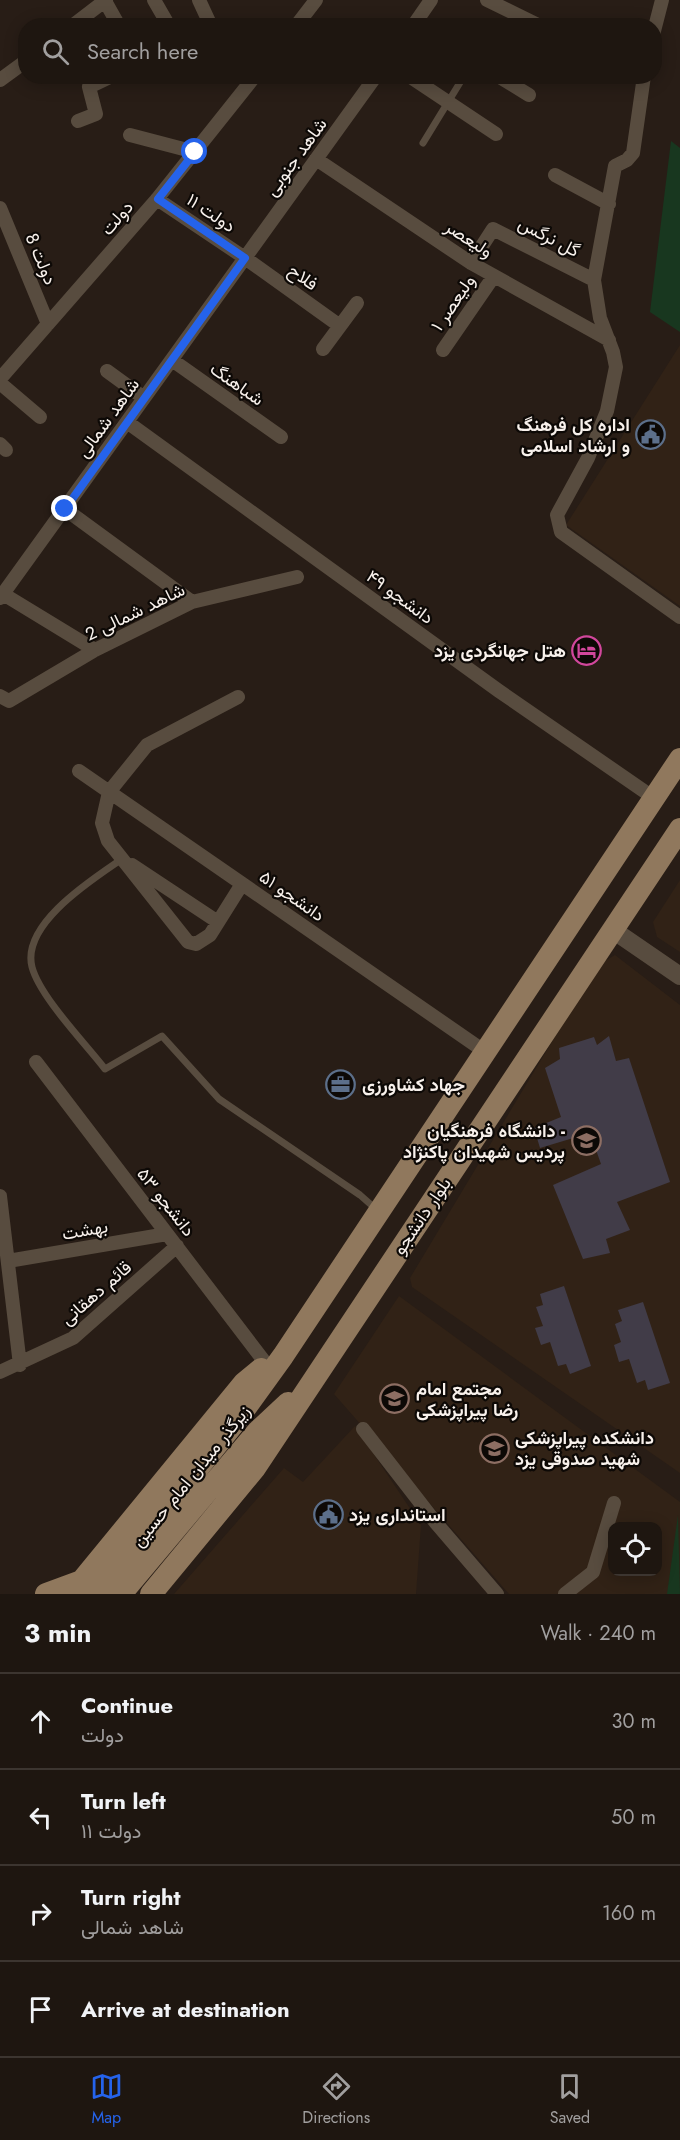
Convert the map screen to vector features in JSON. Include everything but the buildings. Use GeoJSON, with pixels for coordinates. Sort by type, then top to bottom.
{"type":"FeatureCollection","features":[{"type":"Feature","properties":{"kind":"main road"},"geometry":{"type":"LineString","coordinates":[[275,1360],[379,1211],[680,759]]}},
{"type":"Feature","properties":{"kind":"main road","name":"بلوار دانشجو"},"geometry":{"type":"LineString","coordinates":[[151,1594],[255,1468],[680,829]]}},
{"type":"Feature","properties":{"kind":"main road","name":"زیرگذر میدان امام حسین"},"geometry":{"type":"LineString","coordinates":[[84,1589],[236,1421],[275,1360]]}},
{"type":"Feature","properties":{"kind":"main road","name":"زیرگذر میدان امام حسین"},"geometry":{"type":"LineString","coordinates":[[121,1594],[257,1432],[313,1380]]}},
{"type":"Feature","properties":{"kind":"main road"},"geometry":{"type":"LineString","coordinates":[[46,1594],[84,1589]]}},
{"type":"Feature","properties":{"kind":"street"},"geometry":{"type":"LineString","coordinates":[[154,0],[164,18]]}},
{"type":"Feature","properties":{"kind":"street"},"geometry":{"type":"LineString","coordinates":[[199,0],[207,18]]}},
{"type":"Feature","properties":{"kind":"street"},"geometry":{"type":"LineString","coordinates":[[302,18],[316,0]]}},
{"type":"Feature","properties":{"kind":"street"},"geometry":{"type":"LineString","coordinates":[[418,18],[431,0]]}},
{"type":"Feature","properties":{"kind":"street"},"geometry":{"type":"LineString","coordinates":[[487,0],[524,18]]}},
{"type":"Feature","properties":{"kind":"street"},"geometry":{"type":"LineString","coordinates":[[657,18],[662,0]]}},
{"type":"Feature","properties":{"kind":"street"},"geometry":{"type":"LineString","coordinates":[[83,18],[105,1],[115,18]]}},
{"type":"Feature","properties":{"kind":"street"},"geometry":{"type":"LineString","coordinates":[[0,80],[18,67]]}},
{"type":"Feature","properties":{"kind":"street"},"geometry":{"type":"LineString","coordinates":[[78,121],[96,114],[89,87],[94,84]]}},
{"type":"Feature","properties":{"kind":"street","name":"دولت"},"geometry":{"type":"LineString","coordinates":[[0,381],[158,199],[249,84]]}},
{"type":"Feature","properties":{"kind":"street","name":"شاهد جنوبی"},"geometry":{"type":"LineString","coordinates":[[245,258],[370,84]]}},
{"type":"Feature","properties":{"kind":"street"},"geometry":{"type":"LineString","coordinates":[[421,84],[496,134]]}},
{"type":"Feature","properties":{"kind":"street"},"geometry":{"type":"LineString","coordinates":[[511,84],[529,95]]}},
{"type":"Feature","properties":{"kind":"street"},"geometry":{"type":"LineString","coordinates":[[643,84],[633,153],[627,160],[615,166],[594,280],[600,318],[609,340],[616,368],[607,411],[588,458],[557,515],[561,532],[680,617]]}},
{"type":"Feature","properties":{"kind":"street"},"geometry":{"type":"LineString","coordinates":[[130,135],[195,152]]}},
{"type":"Feature","properties":{"kind":"street","name":"ولیعصر"},"geometry":{"type":"LineString","coordinates":[[316,159],[471,263],[609,340]]}},
{"type":"Feature","properties":{"kind":"street"},"geometry":{"type":"LineString","coordinates":[[555,175],[609,204]]}},
{"type":"Feature","properties":{"kind":"street","name":"دولت ۱۱"},"geometry":{"type":"LineString","coordinates":[[158,199],[245,258]]}},
{"type":"Feature","properties":{"kind":"street","name":"دولت 8"},"geometry":{"type":"LineString","coordinates":[[0,208],[48,324]]}},
{"type":"Feature","properties":{"kind":"street","name":"گل نرگس"},"geometry":{"type":"LineString","coordinates":[[471,263],[493,229],[594,280]]}},
{"type":"Feature","properties":{"kind":"street","name":"فلاح"},"geometry":{"type":"LineString","coordinates":[[245,258],[340,326]]}},
{"type":"Feature","properties":{"kind":"street","name":"شاهد شمالی"},"geometry":{"type":"LineString","coordinates":[[1,596],[245,258]]}},
{"type":"Feature","properties":{"kind":"street","name":"ولیعصر ۱"},"geometry":{"type":"LineString","coordinates":[[443,350],[494,276]]}},
{"type":"Feature","properties":{"kind":"street"},"geometry":{"type":"LineString","coordinates":[[323,349],[357,303]]}},
{"type":"Feature","properties":{"kind":"street","name":"شباهنگ"},"geometry":{"type":"LineString","coordinates":[[172,360],[281,437]]}},
{"type":"Feature","properties":{"kind":"street"},"geometry":{"type":"LineString","coordinates":[[107,371],[144,398]]}},
{"type":"Feature","properties":{"kind":"street"},"geometry":{"type":"LineString","coordinates":[[0,381],[40,417]]}},
{"type":"Feature","properties":{"kind":"street","name":"دانشجو ۴۹"},"geometry":{"type":"LineString","coordinates":[[127,422],[499,691],[654,798]]}},
{"type":"Feature","properties":{"kind":"street"},"geometry":{"type":"LineString","coordinates":[[65,509],[192,602]]}},
{"type":"Feature","properties":{"kind":"street","name":"شاهد شمالی 2"},"geometry":{"type":"LineString","coordinates":[[0,696],[9,701],[95,651],[192,602],[297,577]]}},
{"type":"Feature","properties":{"kind":"street"},"geometry":{"type":"LineString","coordinates":[[1,596],[95,651]]}},
{"type":"Feature","properties":{"kind":"street"},"geometry":{"type":"LineString","coordinates":[[238,697],[147,745],[109,792],[102,823],[108,841],[188,942],[196,944],[210,935],[242,884]]}},
{"type":"Feature","properties":{"kind":"street","name":"دانشجو ۵۱"},"geometry":{"type":"LineString","coordinates":[[79,771],[484,1051]]}},
{"type":"Feature","properties":{"kind":"street"},"geometry":{"type":"LineString","coordinates":[[122,858],[218,922]]}},
{"type":"Feature","properties":{"kind":"street"},"geometry":{"type":"LineString","coordinates":[[613,930],[680,976]]}},
{"type":"Feature","properties":{"kind":"street","name":"دانشجو ۵۳"},"geometry":{"type":"LineString","coordinates":[[36,1062],[167,1234],[275,1360]]}},
{"type":"Feature","properties":{"kind":"street"},"geometry":{"type":"LineString","coordinates":[[1,1203],[8,1261],[6,1289],[20,1365]]}},
{"type":"Feature","properties":{"kind":"street","name":"بهشت"},"geometry":{"type":"LineString","coordinates":[[8,1261],[167,1234]]}},
{"type":"Feature","properties":{"kind":"street","name":"قائم دهقانی"},"geometry":{"type":"LineString","coordinates":[[0,1372],[20,1365],[73,1338],[177,1246]]}},
{"type":"Feature","properties":{"kind":"street"},"geometry":{"type":"LineString","coordinates":[[363,1429],[436,1523],[497,1594]]}},
{"type":"Feature","properties":{"kind":"street"},"geometry":{"type":"LineString","coordinates":[[565,1594],[593,1572],[614,1503]]}},
{"type":"Feature","properties":{"kind":"lane"},"geometry":{"type":"LineString","coordinates":[[423,143],[459,84]]}},
{"type":"Feature","properties":{"kind":"lane"},"geometry":{"type":"LineString","coordinates":[[122,858],[76,891],[52,913],[36,941],[31,965],[41,988],[105,1068],[162,1036],[219,1099],[360,1195],[379,1211]]}},
{"type":"Feature","properties":{"kind":"shaded area","name":"اداره کل فرهنگ و ارشاد اسلامی"},"geometry":{"type":"Polygon","coordinates":[[[680,345],[680,606],[566,525],[680,345]]]}},
{"type":"Feature","properties":{"kind":"shaded area"},"geometry":{"type":"Polygon","coordinates":[[[680,880],[680,952],[657,937],[653,922],[680,880]]]}},
{"type":"Feature","properties":{"kind":"shaded area","name":"دانشگاه فرهنگیان - پردیس شهیدان پاکنژاد"},"geometry":{"type":"Polygon","coordinates":[[[615,955],[680,1005],[680,1473],[412,1287],[410,1278],[598,965],[615,955]]]}},
{"type":"Feature","properties":{"kind":"shaded area","name":"دانشکده پیراپزشکی شهید صدوقی یزد"},"geometry":{"type":"Polygon","coordinates":[[[399,1296],[680,1502],[680,1594],[509,1594],[334,1394],[399,1296]]]}},
{"type":"Feature","properties":{"kind":"shaded area","name":"استانداری یزد"},"geometry":{"type":"Polygon","coordinates":[[[355,1426],[421,1525],[416,1594],[174,1594],[284,1468],[303,1482],[355,1426]]]}},
{"type":"Feature","properties":{"kind":"green space"},"geometry":{"type":"Polygon","coordinates":[[[671,141],[680,148],[680,332],[650,312],[671,141]]]}},
{"type":"Feature","properties":{"kind":"green space"},"geometry":{"type":"Polygon","coordinates":[[[678,1515],[680,1594],[667,1594],[678,1515]]]}},
{"type":"Feature","properties":{"kind":"place","name":"اداره کل فرهنگ و ارشاد اسلامی"},"geometry":{"type":"Point","coordinates":[651,435]}},
{"type":"Feature","properties":{"kind":"place","name":"هتل جهانگردی یزد"},"geometry":{"type":"Point","coordinates":[587,651]}},
{"type":"Feature","properties":{"kind":"place","name":"جهاد کشاورزی"},"geometry":{"type":"Point","coordinates":[341,1085]}},
{"type":"Feature","properties":{"kind":"place","name":"دانشگاه فرهنگیان - پردیس شهیدان پاکنژاد"},"geometry":{"type":"Point","coordinates":[586,1141]}},
{"type":"Feature","properties":{"kind":"place","name":"مجتمع امام رضا پیراپزشکی"},"geometry":{"type":"Point","coordinates":[395,1399]}},
{"type":"Feature","properties":{"kind":"place","name":"دانشکده پیراپزشکی شهید صدوقی یزد"},"geometry":{"type":"Point","coordinates":[494,1448]}},
{"type":"Feature","properties":{"kind":"place","name":"استانداری یزد"},"geometry":{"type":"Point","coordinates":[328,1515]}},
{"type":"Feature","properties":{"kind":"route"},"geometry":{"type":"LineString","coordinates":[[65,509],[245,258],[158,199],[195,152]]}}]}
